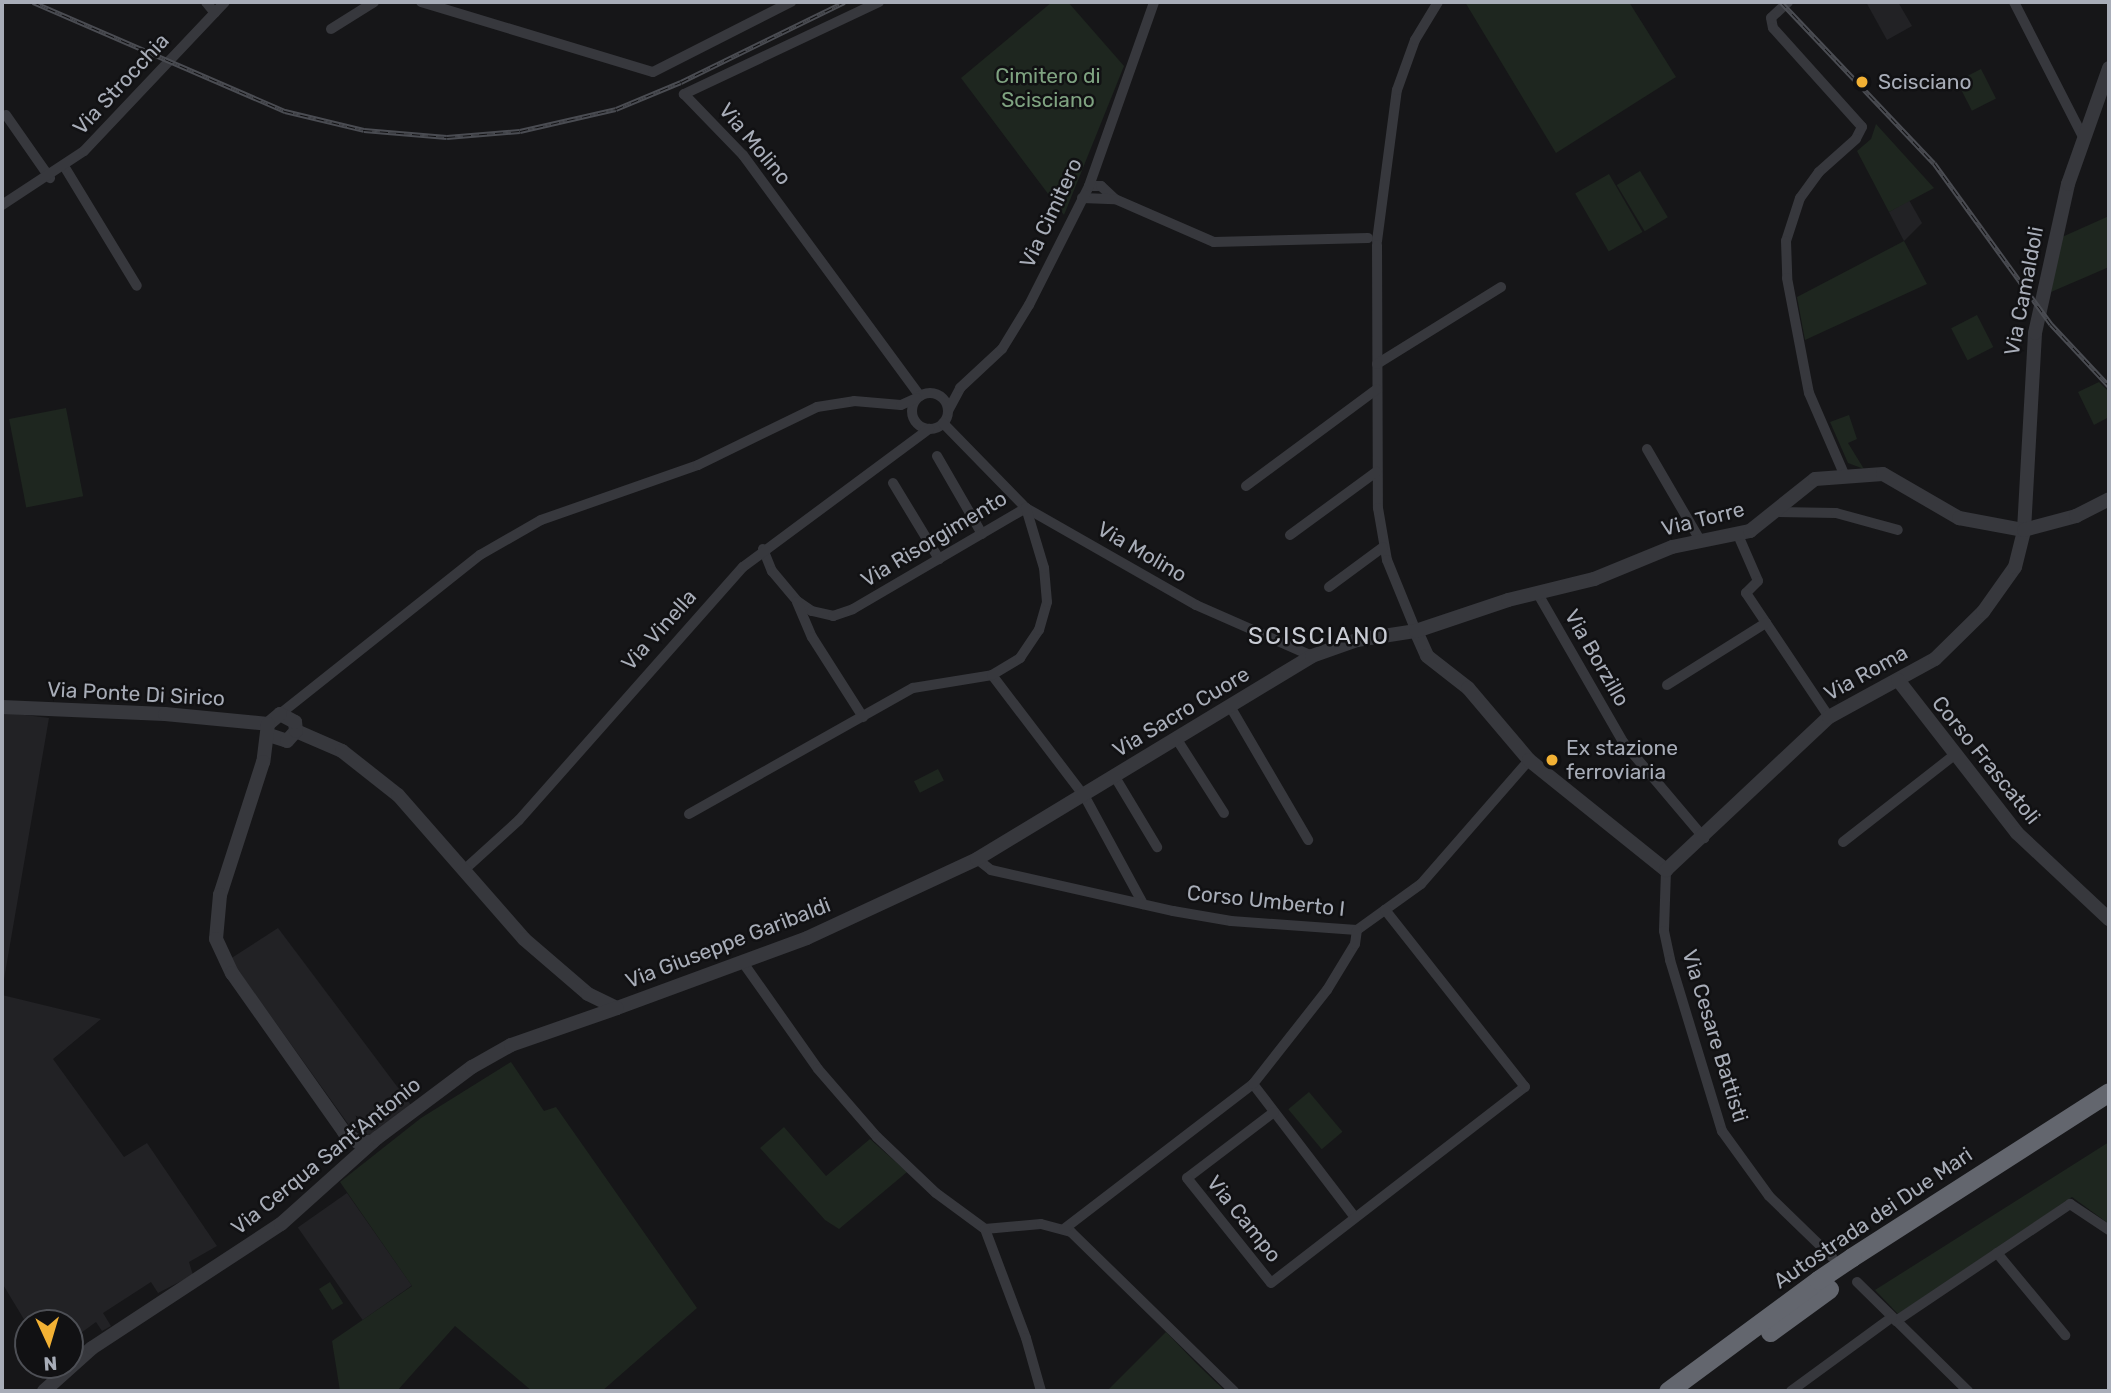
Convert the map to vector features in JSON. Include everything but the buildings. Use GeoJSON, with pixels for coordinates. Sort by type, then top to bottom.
{"type":"FeatureCollection","features":[{"type":"Feature","properties":{"kind":"highway","name":"Autostrada dei Due Mari"},"geometry":{"type":"LineString","coordinates":[[1668,1391],[1823,1284],[1856,1269],[2109,1092]]}},
{"type":"Feature","properties":{"kind":"highway","name":"Autostrada dei Due Mari"},"geometry":{"type":"LineString","coordinates":[[2021,1154],[2109,1106]]}},
{"type":"Feature","properties":{"kind":"highway","name":"Autostrada dei Due Mari"},"geometry":{"type":"LineString","coordinates":[[1690,1391],[1823,1284]]}},
{"type":"Feature","properties":{"kind":"street"},"geometry":{"type":"LineString","coordinates":[[206,2],[215,13]]}},
{"type":"Feature","properties":{"kind":"street","name":"Via Strocchia"},"geometry":{"type":"LineString","coordinates":[[2,205],[50,178],[123,113],[165,61],[225,2]]}},
{"type":"Feature","properties":{"kind":"street"},"geometry":{"type":"LineString","coordinates":[[331,29],[374,2]]}},
{"type":"Feature","properties":{"kind":"street"},"geometry":{"type":"LineString","coordinates":[[421,2],[653,72],[791,2]]}},
{"type":"Feature","properties":{"kind":"street","name":"Via Molino"},"geometry":{"type":"LineString","coordinates":[[879,2],[684,94],[743,155],[919,397]]}},
{"type":"Feature","properties":{"kind":"street","name":"Via Cimitero"},"geometry":{"type":"LineString","coordinates":[[966,382],[1002,349],[1089,186],[1154,2]]}},
{"type":"Feature","properties":{"kind":"street"},"geometry":{"type":"LineString","coordinates":[[1438,2],[1415,40],[1397,90],[1377,222],[1371,242],[1376,265],[1376,472],[1383,547],[1427,656],[1468,688],[1530,760],[1666,870]]}},
{"type":"Feature","properties":{"kind":"street"},"geometry":{"type":"LineString","coordinates":[[1788,2],[1770,23],[1862,127],[1856,139],[1819,172],[1800,198],[1786,242],[1787,278],[1809,393],[1844,474]]}},
{"type":"Feature","properties":{"kind":"street"},"geometry":{"type":"LineString","coordinates":[[2014,2],[2082,135]]}},
{"type":"Feature","properties":{"kind":"street","name":"Via Camaldoli"},"geometry":{"type":"LineString","coordinates":[[2024,530],[2035,333],[2082,135],[2109,68]]}},
{"type":"Feature","properties":{"kind":"street"},"geometry":{"type":"LineString","coordinates":[[6,116],[50,178]]}},
{"type":"Feature","properties":{"kind":"street"},"geometry":{"type":"LineString","coordinates":[[1097,160],[1111,195]]}},
{"type":"Feature","properties":{"kind":"street"},"geometry":{"type":"LineString","coordinates":[[64,166],[136,286]]}},
{"type":"Feature","properties":{"kind":"street"},"geometry":{"type":"LineString","coordinates":[[1089,186],[1214,242],[1371,242]]}},
{"type":"Feature","properties":{"kind":"street"},"geometry":{"type":"LineString","coordinates":[[1082,198],[1111,195]]}},
{"type":"Feature","properties":{"kind":"street"},"geometry":{"type":"LineString","coordinates":[[1377,364],[1501,287]]}},
{"type":"Feature","properties":{"kind":"street"},"geometry":{"type":"LineString","coordinates":[[873,403],[912,414],[918,425],[929,429],[943,423],[966,382]]}},
{"type":"Feature","properties":{"kind":"street"},"geometry":{"type":"LineString","coordinates":[[359,1148],[344,1132],[232,973],[216,939],[220,895],[263,762],[269,730],[280,713],[304,697],[480,555],[541,520],[698,465],[817,408],[873,403],[901,405],[966,382]]}},
{"type":"Feature","properties":{"kind":"street"},"geometry":{"type":"LineString","coordinates":[[1246,486],[1377,390]]}},
{"type":"Feature","properties":{"kind":"street"},"geometry":{"type":"LineString","coordinates":[[934,393],[944,400],[948,411]]}},
{"type":"Feature","properties":{"kind":"street"},"geometry":{"type":"LineString","coordinates":[[907,442],[912,414],[919,397]]}},
{"type":"Feature","properties":{"kind":"street","name":"Via Molino"},"geometry":{"type":"LineString","coordinates":[[943,423],[1026,508],[1196,605],[1312,656]]}},
{"type":"Feature","properties":{"kind":"street","name":"Via Vinella"},"geometry":{"type":"LineString","coordinates":[[464,870],[519,820],[750,560],[907,442],[929,429]]}},
{"type":"Feature","properties":{"kind":"street"},"geometry":{"type":"LineString","coordinates":[[1647,449],[1700,540]]}},
{"type":"Feature","properties":{"kind":"street"},"geometry":{"type":"LineString","coordinates":[[937,456],[982,534]]}},
{"type":"Feature","properties":{"kind":"street"},"geometry":{"type":"LineString","coordinates":[[1290,535],[1376,472]]}},
{"type":"Feature","properties":{"kind":"street","name":"Via Torre"},"geometry":{"type":"LineString","coordinates":[[1416,631],[1594,579],[1645,556],[1700,540],[1738,535],[1777,512],[1815,479],[1844,474],[1883,474],[1959,518],[2024,530]]}},
{"type":"Feature","properties":{"kind":"street"},"geometry":{"type":"LineString","coordinates":[[893,483],[939,559]]}},
{"type":"Feature","properties":{"kind":"street"},"geometry":{"type":"LineString","coordinates":[[2024,530],[2076,516],[2109,499]]}},
{"type":"Feature","properties":{"kind":"street","name":"Via Risorgimento"},"geometry":{"type":"LineString","coordinates":[[689,814],[928,683],[992,675],[1020,658],[1045,617],[1044,568],[1026,508],[843,614],[824,615],[797,601],[772,571]]}},
{"type":"Feature","properties":{"kind":"street"},"geometry":{"type":"LineString","coordinates":[[1777,512],[1836,513],[1898,530]]}},
{"type":"Feature","properties":{"kind":"street","name":"Via Roma"},"geometry":{"type":"LineString","coordinates":[[1666,870],[1704,838],[1829,717],[1935,659],[1983,612],[2015,566],[2024,530]]}},
{"type":"Feature","properties":{"kind":"street"},"geometry":{"type":"LineString","coordinates":[[1738,535],[1758,581],[1746,593],[1829,717]]}},
{"type":"Feature","properties":{"kind":"street"},"geometry":{"type":"LineString","coordinates":[[1329,587],[1383,547]]}},
{"type":"Feature","properties":{"kind":"street"},"geometry":{"type":"LineString","coordinates":[[763,549],[772,571]]}},
{"type":"Feature","properties":{"kind":"street"},"geometry":{"type":"LineString","coordinates":[[750,560],[772,571]]}},
{"type":"Feature","properties":{"kind":"street","name":"Via Borzillo"},"geometry":{"type":"LineString","coordinates":[[1538,594],[1623,742],[1704,838]]}},
{"type":"Feature","properties":{"kind":"street"},"geometry":{"type":"LineString","coordinates":[[797,601],[812,637],[863,717]]}},
{"type":"Feature","properties":{"kind":"street"},"geometry":{"type":"LineString","coordinates":[[1667,685],[1766,623]]}},
{"type":"Feature","properties":{"kind":"street","name":"Via Sacro Cuore"},"geometry":{"type":"LineString","coordinates":[[978,859],[1085,797],[1176,738],[1231,708],[1312,656],[1371,636],[1416,631]]}},
{"type":"Feature","properties":{"kind":"street"},"geometry":{"type":"LineString","coordinates":[[992,675],[1085,797],[1143,904]]}},
{"type":"Feature","properties":{"kind":"street","name":"Corso Frascatoli"},"geometry":{"type":"LineString","coordinates":[[1898,680],[1953,756],[2017,833],[2109,919]]}},
{"type":"Feature","properties":{"kind":"street"},"geometry":{"type":"LineString","coordinates":[[263,762],[292,731],[304,697]]}},
{"type":"Feature","properties":{"kind":"street","name":"Via Ponte Di Sirico"},"geometry":{"type":"LineString","coordinates":[[2,707],[164,713],[269,730],[292,731]]}},
{"type":"Feature","properties":{"kind":"street"},"geometry":{"type":"LineString","coordinates":[[1231,708],[1308,840]]}},
{"type":"Feature","properties":{"kind":"street"},"geometry":{"type":"LineString","coordinates":[[280,713],[292,731]]}},
{"type":"Feature","properties":{"kind":"street","name":"Via Giuseppe Garibaldi"},"geometry":{"type":"LineString","coordinates":[[292,731],[359,763],[419,816],[501,915],[556,969],[587,994],[617,1008],[744,964],[978,859]]}},
{"type":"Feature","properties":{"kind":"street"},"geometry":{"type":"LineString","coordinates":[[1176,738],[1224,813]]}},
{"type":"Feature","properties":{"kind":"street"},"geometry":{"type":"LineString","coordinates":[[1843,842],[1953,756]]}},
{"type":"Feature","properties":{"kind":"street","name":"Corso Umberto I"},"geometry":{"type":"LineString","coordinates":[[978,859],[991,870],[1231,921],[1357,930],[1444,861],[1530,760]]}},
{"type":"Feature","properties":{"kind":"street"},"geometry":{"type":"LineString","coordinates":[[1115,777],[1157,847]]}},
{"type":"Feature","properties":{"kind":"street","name":"Via Cesare Battisti"},"geometry":{"type":"LineString","coordinates":[[1666,870],[1668,950],[1722,1131],[1769,1196],[1832,1257]]}},
{"type":"Feature","properties":{"kind":"street"},"geometry":{"type":"LineString","coordinates":[[1253,1084],[1354,1216],[1525,1087],[1385,910]]}},
{"type":"Feature","properties":{"kind":"street"},"geometry":{"type":"LineString","coordinates":[[1064,1229],[1253,1084],[1327,990],[1355,944],[1357,930]]}},
{"type":"Feature","properties":{"kind":"street"},"geometry":{"type":"LineString","coordinates":[[744,964],[818,1069],[877,1138],[954,1209],[985,1229],[1027,1338],[1041,1391]]}},
{"type":"Feature","properties":{"kind":"street","name":"Via Cerqua Sant'Antonio"},"geometry":{"type":"LineString","coordinates":[[44,1391],[92,1348],[281,1224],[343,1167],[359,1148],[471,1067],[511,1045],[617,1008]]}},
{"type":"Feature","properties":{"kind":"street","name":"Via Campo"},"geometry":{"type":"LineString","coordinates":[[1274,1112],[1186,1178],[1271,1283],[1354,1216]]}},
{"type":"Feature","properties":{"kind":"street"},"geometry":{"type":"LineString","coordinates":[[1791,1391],[1894,1319],[2070,1205],[2109,1230]]}},
{"type":"Feature","properties":{"kind":"street"},"geometry":{"type":"LineString","coordinates":[[985,1229],[1041,1224],[1064,1229],[1080,1238],[1234,1391]]}},
{"type":"Feature","properties":{"kind":"street"},"geometry":{"type":"LineString","coordinates":[[1997,1253],[2065,1335]]}},
{"type":"Feature","properties":{"kind":"street"},"geometry":{"type":"LineString","coordinates":[[1856,1269],[1894,1319],[1968,1391]]}},
{"type":"Feature","properties":{"kind":"shaded area"},"geometry":{"type":"Polygon","coordinates":[[[1866,2],[1898,2],[1912,26],[1887,40],[1866,2]]]}},
{"type":"Feature","properties":{"kind":"shaded area"},"geometry":{"type":"Polygon","coordinates":[[[1909,200],[1922,223],[1904,241],[1889,212],[1909,200]]]}},
{"type":"Feature","properties":{"kind":"shaded area"},"geometry":{"type":"Polygon","coordinates":[[[2,712],[49,718],[2,991],[2,712]]]}},
{"type":"Feature","properties":{"kind":"shaded area"},"geometry":{"type":"Polygon","coordinates":[[[278,928],[411,1105],[373,1137],[351,1128],[230,959],[278,928]]]}},
{"type":"Feature","properties":{"kind":"shaded area"},"geometry":{"type":"Polygon","coordinates":[[[2,995],[101,1019],[53,1059],[124,1157],[147,1143],[217,1246],[189,1262],[193,1275],[158,1293],[151,1282],[103,1313],[111,1326],[102,1331],[96,1322],[84,1331],[84,1309],[18,1309],[2,1283],[2,995]]]}},
{"type":"Feature","properties":{"kind":"shaded area"},"geometry":{"type":"Polygon","coordinates":[[[347,1193],[412,1286],[363,1320],[298,1227],[347,1193]]]}},
{"type":"Feature","properties":{"kind":"green space","name":"Cimitero di Scisciano"},"geometry":{"type":"Polygon","coordinates":[[[1052,2],[1068,2],[1124,66],[1064,215],[961,78],[1052,2]]]}},
{"type":"Feature","properties":{"kind":"green space"},"geometry":{"type":"Polygon","coordinates":[[[1465,2],[1629,2],[1676,77],[1556,153],[1465,2]]]}},
{"type":"Feature","properties":{"kind":"green space"},"geometry":{"type":"Polygon","coordinates":[[[1981,69],[1996,98],[1972,111],[1957,81],[1981,69]]]}},
{"type":"Feature","properties":{"kind":"green space"},"geometry":{"type":"Polygon","coordinates":[[[1876,124],[1934,188],[1889,212],[1857,151],[1871,139],[1876,124]]]}},
{"type":"Feature","properties":{"kind":"green space"},"geometry":{"type":"Polygon","coordinates":[[[1640,171],[1668,217],[1645,231],[1617,185],[1640,171]]]}},
{"type":"Feature","properties":{"kind":"green space"},"geometry":{"type":"Polygon","coordinates":[[[1609,174],[1642,232],[1609,252],[1575,194],[1609,174]]]}},
{"type":"Feature","properties":{"kind":"green space"},"geometry":{"type":"Polygon","coordinates":[[[2109,216],[2109,267],[2051,292],[2062,237],[2109,216]]]}},
{"type":"Feature","properties":{"kind":"green space"},"geometry":{"type":"Polygon","coordinates":[[[1904,241],[1927,284],[1805,340],[1797,297],[1904,241]]]}},
{"type":"Feature","properties":{"kind":"green space"},"geometry":{"type":"Polygon","coordinates":[[[1977,315],[1993,347],[1968,360],[1951,328],[1977,315]]]}},
{"type":"Feature","properties":{"kind":"green space"},"geometry":{"type":"Polygon","coordinates":[[[2099,382],[2109,392],[2109,417],[2094,425],[2078,392],[2099,382]]]}},
{"type":"Feature","properties":{"kind":"green space"},"geometry":{"type":"Polygon","coordinates":[[[66,408],[83,496],[26,507],[9,419],[66,408]]]}},
{"type":"Feature","properties":{"kind":"green space"},"geometry":{"type":"Polygon","coordinates":[[[1849,415],[1857,439],[1848,443],[1864,469],[1848,463],[1830,422],[1849,415]]]}},
{"type":"Feature","properties":{"kind":"green space"},"geometry":{"type":"Polygon","coordinates":[[[938,769],[944,781],[920,793],[914,781],[938,769]]]}},
{"type":"Feature","properties":{"kind":"green space"},"geometry":{"type":"Polygon","coordinates":[[[511,1062],[544,1111],[556,1107],[697,1308],[602,1391],[532,1391],[455,1326],[397,1391],[340,1391],[332,1341],[412,1286],[340,1182],[421,1118],[511,1062]]]}},
{"type":"Feature","properties":{"kind":"green space"},"geometry":{"type":"Polygon","coordinates":[[[1309,1092],[1342,1132],[1322,1149],[1288,1109],[1309,1092]]]}},
{"type":"Feature","properties":{"kind":"green space"},"geometry":{"type":"Polygon","coordinates":[[[784,1127],[826,1176],[870,1139],[907,1172],[839,1229],[825,1220],[760,1148],[784,1127]]]}},
{"type":"Feature","properties":{"kind":"green space"},"geometry":{"type":"Polygon","coordinates":[[[2109,1142],[2109,1224],[2072,1197],[1898,1314],[1875,1290],[2109,1142]]]}},
{"type":"Feature","properties":{"kind":"green space"},"geometry":{"type":"Polygon","coordinates":[[[330,1282],[343,1303],[332,1310],[319,1289],[330,1282]]]}},
{"type":"Feature","properties":{"kind":"green space"},"geometry":{"type":"Polygon","coordinates":[[[1166,1332],[1225,1391],[1107,1391],[1166,1332]]]}},
{"type":"Feature","properties":{"kind":"railway"},"geometry":{"type":"LineString","coordinates":[[33,2],[285,111],[364,130],[447,137],[520,131],[616,109],[681,82],[844,2]]}},
{"type":"Feature","properties":{"kind":"railway"},"geometry":{"type":"LineString","coordinates":[[1781,2],[1934,163],[2051,324],[2109,386]]}},
{"type":"Feature","properties":{"kind":"place","name":"Scisciano"},"geometry":{"type":"Point","coordinates":[1862,82]}},
{"type":"Feature","properties":{"kind":"place","name":"Ex stazione ferroviaria"},"geometry":{"type":"Point","coordinates":[1552,760]}},
{"type":"Feature","properties":{"kind":"district","name":"SCISCIANO"},"geometry":{"type":"Point","coordinates":[1319,637]}}]}
